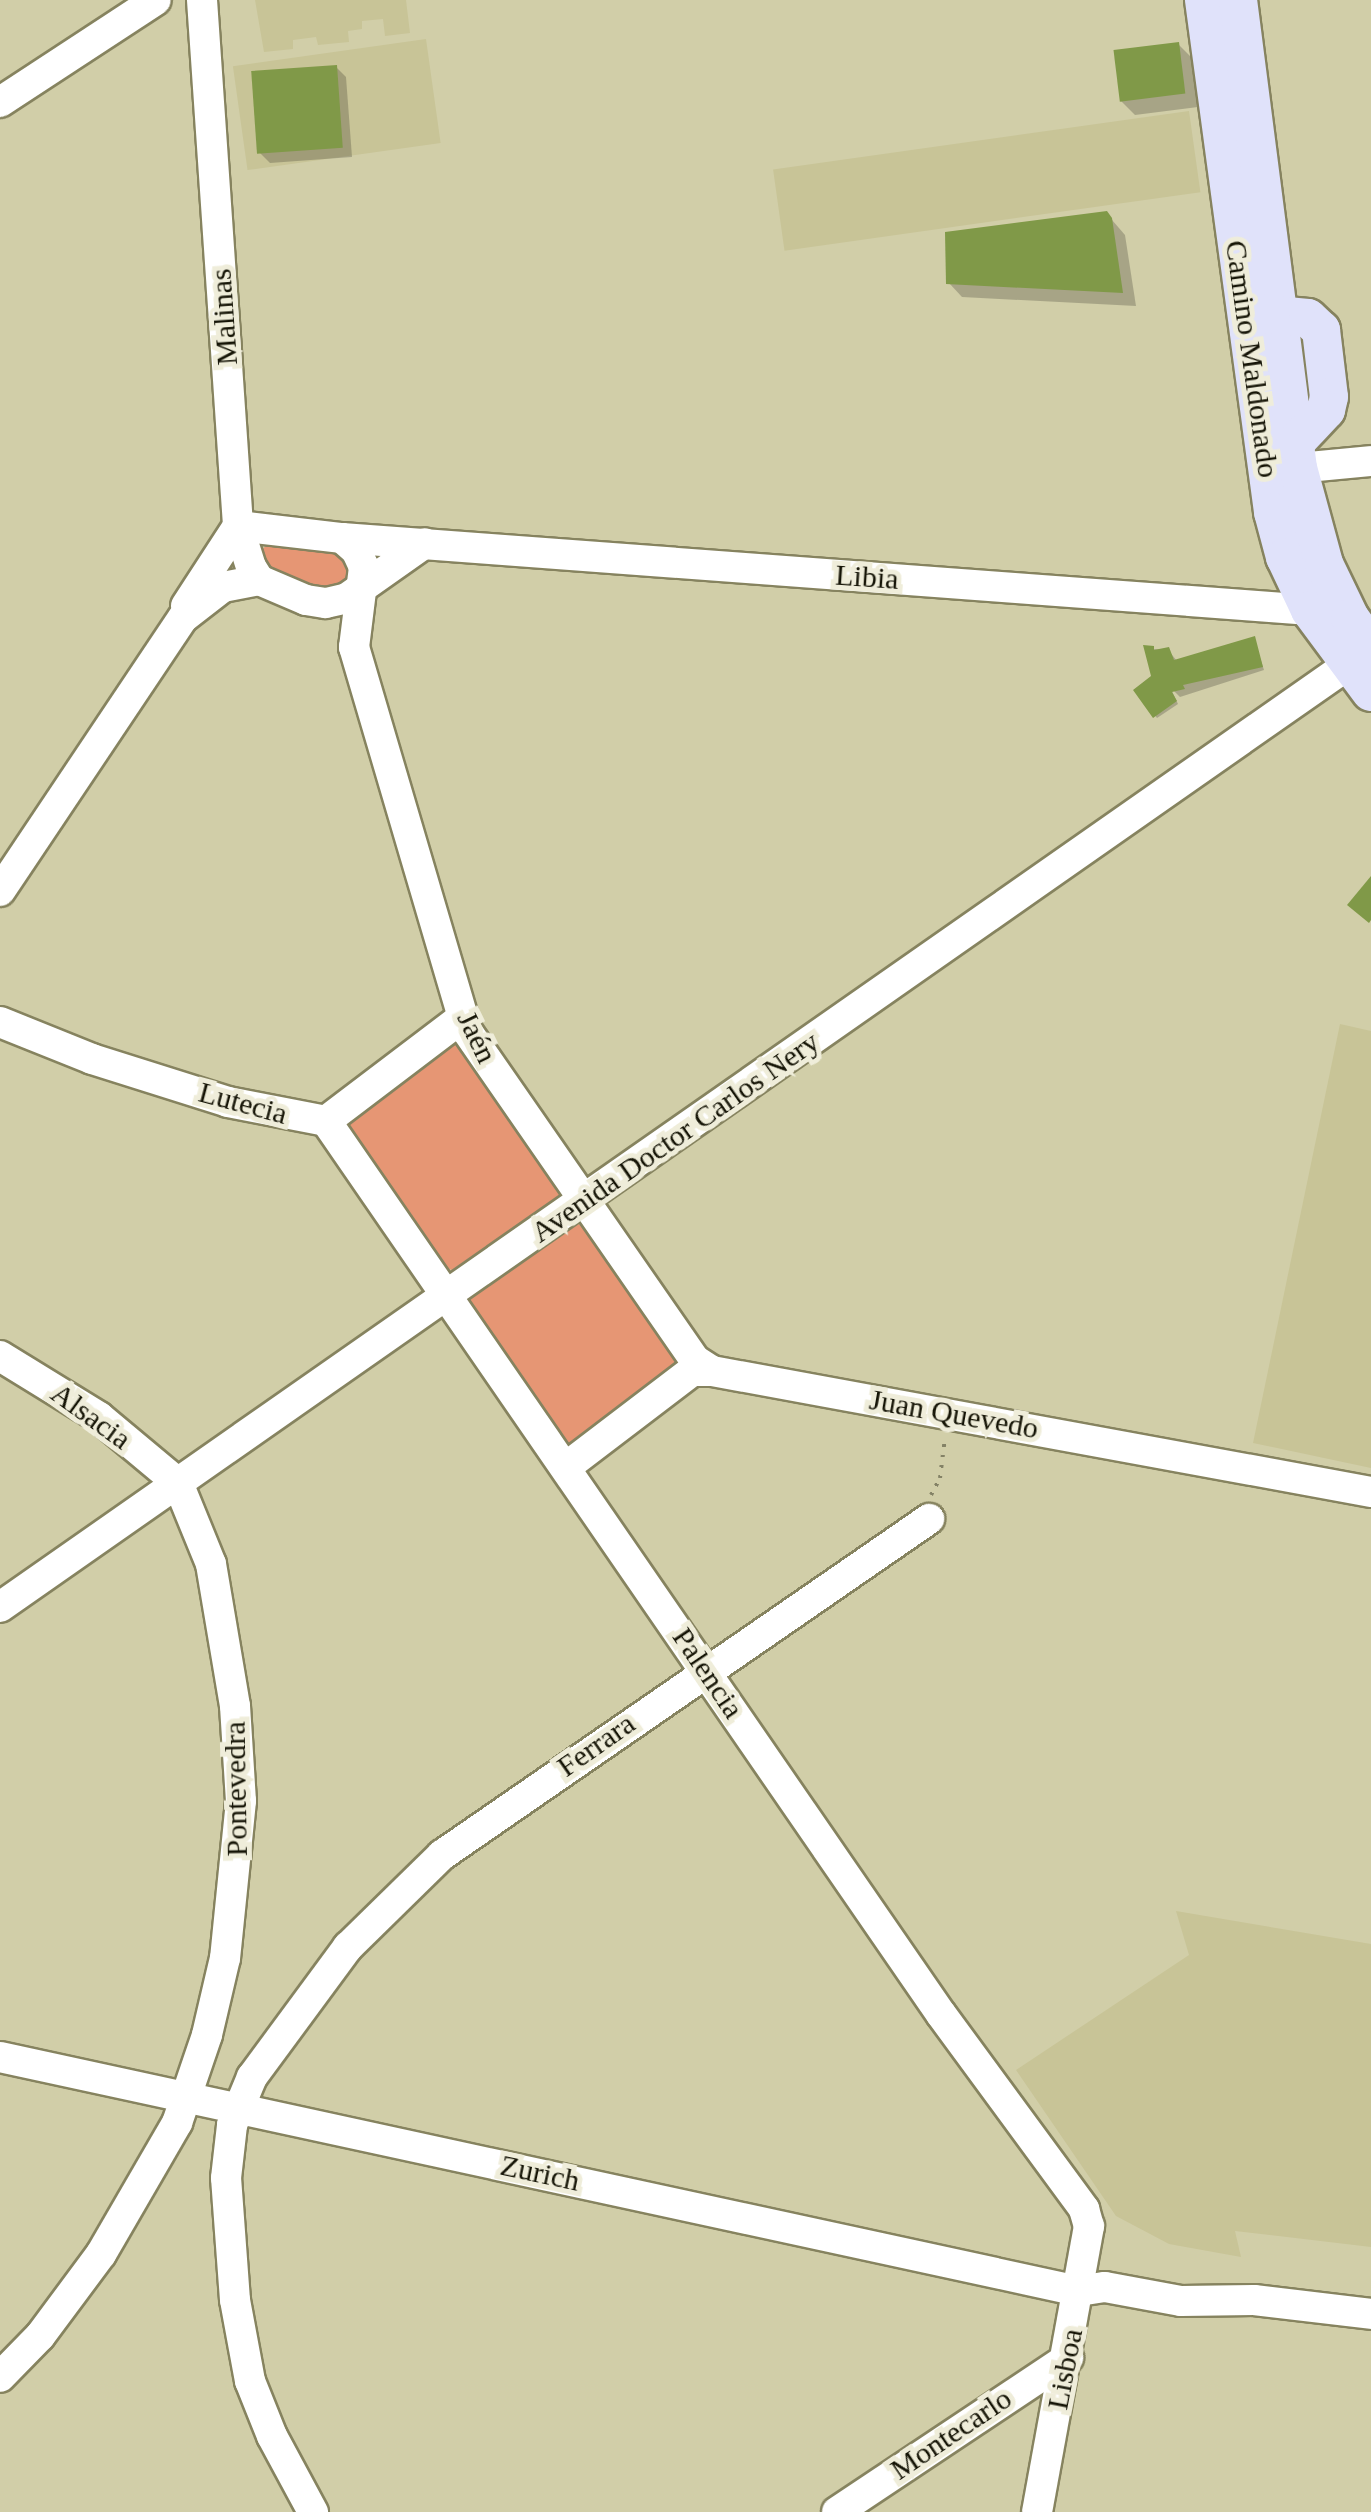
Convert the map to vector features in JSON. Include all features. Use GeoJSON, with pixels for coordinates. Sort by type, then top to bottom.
{"type":"FeatureCollection","features":[{"type":"Feature","properties":{"kind":"main road","name":"Camino Maldonado"},"geometry":{"type":"LineString","coordinates":[[1236,3],[1273,512],[1285,557],[1310,610],[1363,668]]}},
{"type":"Feature","properties":{"kind":"main road"},"geometry":{"type":"LineString","coordinates":[[1261,313],[1315,322],[1325,355],[1330,397],[1297,456]]}},
{"type":"Feature","properties":{"kind":"main road","name":"Camino Maldonado"},"geometry":{"type":"LineString","coordinates":[[1297,456],[1324,564],[1350,618],[1363,668]]}},
{"type":"Feature","properties":{"kind":"street"},"geometry":{"type":"LineString","coordinates":[[0,102],[156,0]]}},
{"type":"Feature","properties":{"kind":"street","name":"Malinas"},"geometry":{"type":"LineString","coordinates":[[202,0],[238,526],[259,580]]}},
{"type":"Feature","properties":{"kind":"street"},"geometry":{"type":"LineString","coordinates":[[1297,456],[1371,461]]}},
{"type":"Feature","properties":{"kind":"street"},"geometry":{"type":"LineString","coordinates":[[183,618],[187,602],[238,526]]}},
{"type":"Feature","properties":{"kind":"street","name":"Libia"},"geometry":{"type":"LineString","coordinates":[[238,526],[342,538],[1310,610]]}},
{"type":"Feature","properties":{"kind":"street"},"geometry":{"type":"LineString","coordinates":[[342,538],[356,550],[364,568],[364,586]]}},
{"type":"Feature","properties":{"kind":"street"},"geometry":{"type":"LineString","coordinates":[[0,891],[183,618],[223,587],[259,580],[306,600],[336,600],[364,586],[386,566],[425,544]]}},
{"type":"Feature","properties":{"kind":"street","name":"Jaén"},"geometry":{"type":"LineString","coordinates":[[354,647],[364,586]]}},
{"type":"Feature","properties":{"kind":"street","name":"Jaén"},"geometry":{"type":"LineString","coordinates":[[306,600],[328,616],[354,647],[463,1017],[478,1050],[695,1360],[712,1371]]}},
{"type":"Feature","properties":{"kind":"street","name":"Avenida Doctor Carlos Nery"},"geometry":{"type":"LineString","coordinates":[[0,1607],[1363,668]]}},
{"type":"Feature","properties":{"kind":"street","name":"Lutecia"},"geometry":{"type":"LineString","coordinates":[[0,1022],[92,1059],[228,1102],[326,1121],[463,1017]]}},
{"type":"Feature","properties":{"kind":"street","name":"Palencia"},"geometry":{"type":"LineString","coordinates":[[326,1121],[941,2014],[1084,2209],[1089,2226]]}},
{"type":"Feature","properties":{"kind":"street","name":"Alsacia"},"geometry":{"type":"LineString","coordinates":[[0,1356],[99,1418],[178,1484]]}},
{"type":"Feature","properties":{"kind":"street"},"geometry":{"type":"LineString","coordinates":[[566,1467],[692,1371],[712,1371]]}},
{"type":"Feature","properties":{"kind":"street","name":"Juan Quevedo"},"geometry":{"type":"LineString","coordinates":[[712,1371],[1371,1492]]}},
{"type":"Feature","properties":{"kind":"street","name":"Pontevedra"},"geometry":{"type":"LineString","coordinates":[[178,1484],[211,1564],[235,1706],[241,1801],[225,1958],[187,2098]]}},
{"type":"Feature","properties":{"kind":"street","name":"Ferrara"},"geometry":{"type":"LineString","coordinates":[[236,2107],[252,2077],[316,1986],[381,1910],[468,1834],[929,1519]]}},
{"type":"Feature","properties":{"kind":"street","name":"Zurich"},"geometry":{"type":"LineString","coordinates":[[0,2057],[1079,2291],[1106,2288],[1181,2300],[1254,2300],[1371,2314]]}},
{"type":"Feature","properties":{"kind":"street"},"geometry":{"type":"LineString","coordinates":[[0,2376],[40,2336],[101,2254],[170,2142],[187,2098]]}},
{"type":"Feature","properties":{"kind":"street"},"geometry":{"type":"LineString","coordinates":[[236,2107],[226,2178],[241,2334],[250,2381],[272,2436],[313,2512]]}},
{"type":"Feature","properties":{"kind":"street","name":"Lisboa"},"geometry":{"type":"LineString","coordinates":[[1038,2512],[1089,2226]]}},
{"type":"Feature","properties":{"kind":"street","name":"Montecarlo"},"geometry":{"type":"LineString","coordinates":[[836,2512],[1068,2358]]}},
{"type":"Feature","properties":{"kind":"path"},"geometry":{"type":"LineString","coordinates":[[929,1519],[928,1504],[947,1443],[939,1424],[940,1411]]}},
{"type":"Feature","properties":{"kind":"shaded area"},"geometry":{"type":"Polygon","coordinates":[[[255,0],[406,0],[410,33],[385,36],[383,19],[362,21],[362,29],[348,31],[349,42],[318,45],[316,37],[293,40],[293,49],[264,52],[255,0]]]}},
{"type":"Feature","properties":{"kind":"shaded area"},"geometry":{"type":"Polygon","coordinates":[[[426,39],[441,143],[248,170],[233,66],[426,39]]]}},
{"type":"Feature","properties":{"kind":"shaded area"},"geometry":{"type":"Polygon","coordinates":[[[1189,111],[1200,192],[784,251],[773,169],[1189,111]]]}},
{"type":"Feature","properties":{"kind":"shaded area"},"geometry":{"type":"Polygon","coordinates":[[[266,546],[336,552],[360,575],[331,592],[266,573],[260,551],[266,546]]]}},
{"type":"Feature","properties":{"kind":"shaded area"},"geometry":{"type":"Polygon","coordinates":[[[1340,1024],[1371,1031],[1371,1468],[1253,1443],[1340,1024]]]}},
{"type":"Feature","properties":{"kind":"shaded area"},"geometry":{"type":"Polygon","coordinates":[[[451,1042],[458,1044],[565,1190],[560,1200],[462,1270],[444,1267],[349,1135],[348,1124],[351,1114],[451,1042]]]}},
{"type":"Feature","properties":{"kind":"shaded area"},"geometry":{"type":"Polygon","coordinates":[[[578,1224],[585,1227],[681,1365],[566,1448],[466,1299],[578,1224]]]}},
{"type":"Feature","properties":{"kind":"shaded area"},"geometry":{"type":"Polygon","coordinates":[[[1176,1911],[1371,1944],[1371,2247],[1235,2231],[1241,2257],[1169,2244],[1116,2216],[1016,2070],[1189,1955],[1176,1911]]]}},
{"type":"Feature","properties":{"kind":"building"},"geometry":{"type":"Polygon","coordinates":[[[1179,42],[1185,94],[1120,102],[1113,50],[1179,42]]]}},
{"type":"Feature","properties":{"kind":"building"},"geometry":{"type":"Polygon","coordinates":[[[337,65],[343,148],[257,154],[251,71],[337,65]]]}},
{"type":"Feature","properties":{"kind":"building"},"geometry":{"type":"Polygon","coordinates":[[[1107,211],[1112,218],[1123,293],[946,284],[945,232],[1107,211]]]}},
{"type":"Feature","properties":{"kind":"building"},"geometry":{"type":"Polygon","coordinates":[[[1255,636],[1263,667],[1183,685],[1185,689],[1172,692],[1177,701],[1153,718],[1133,690],[1151,676],[1143,645],[1154,646],[1154,650],[1169,647],[1174,660],[1255,636]]]}},
{"type":"Feature","properties":{"kind":"building"},"geometry":{"type":"Polygon","coordinates":[[[1371,876],[1371,920],[1369,923],[1347,905],[1371,876]]]}}]}
